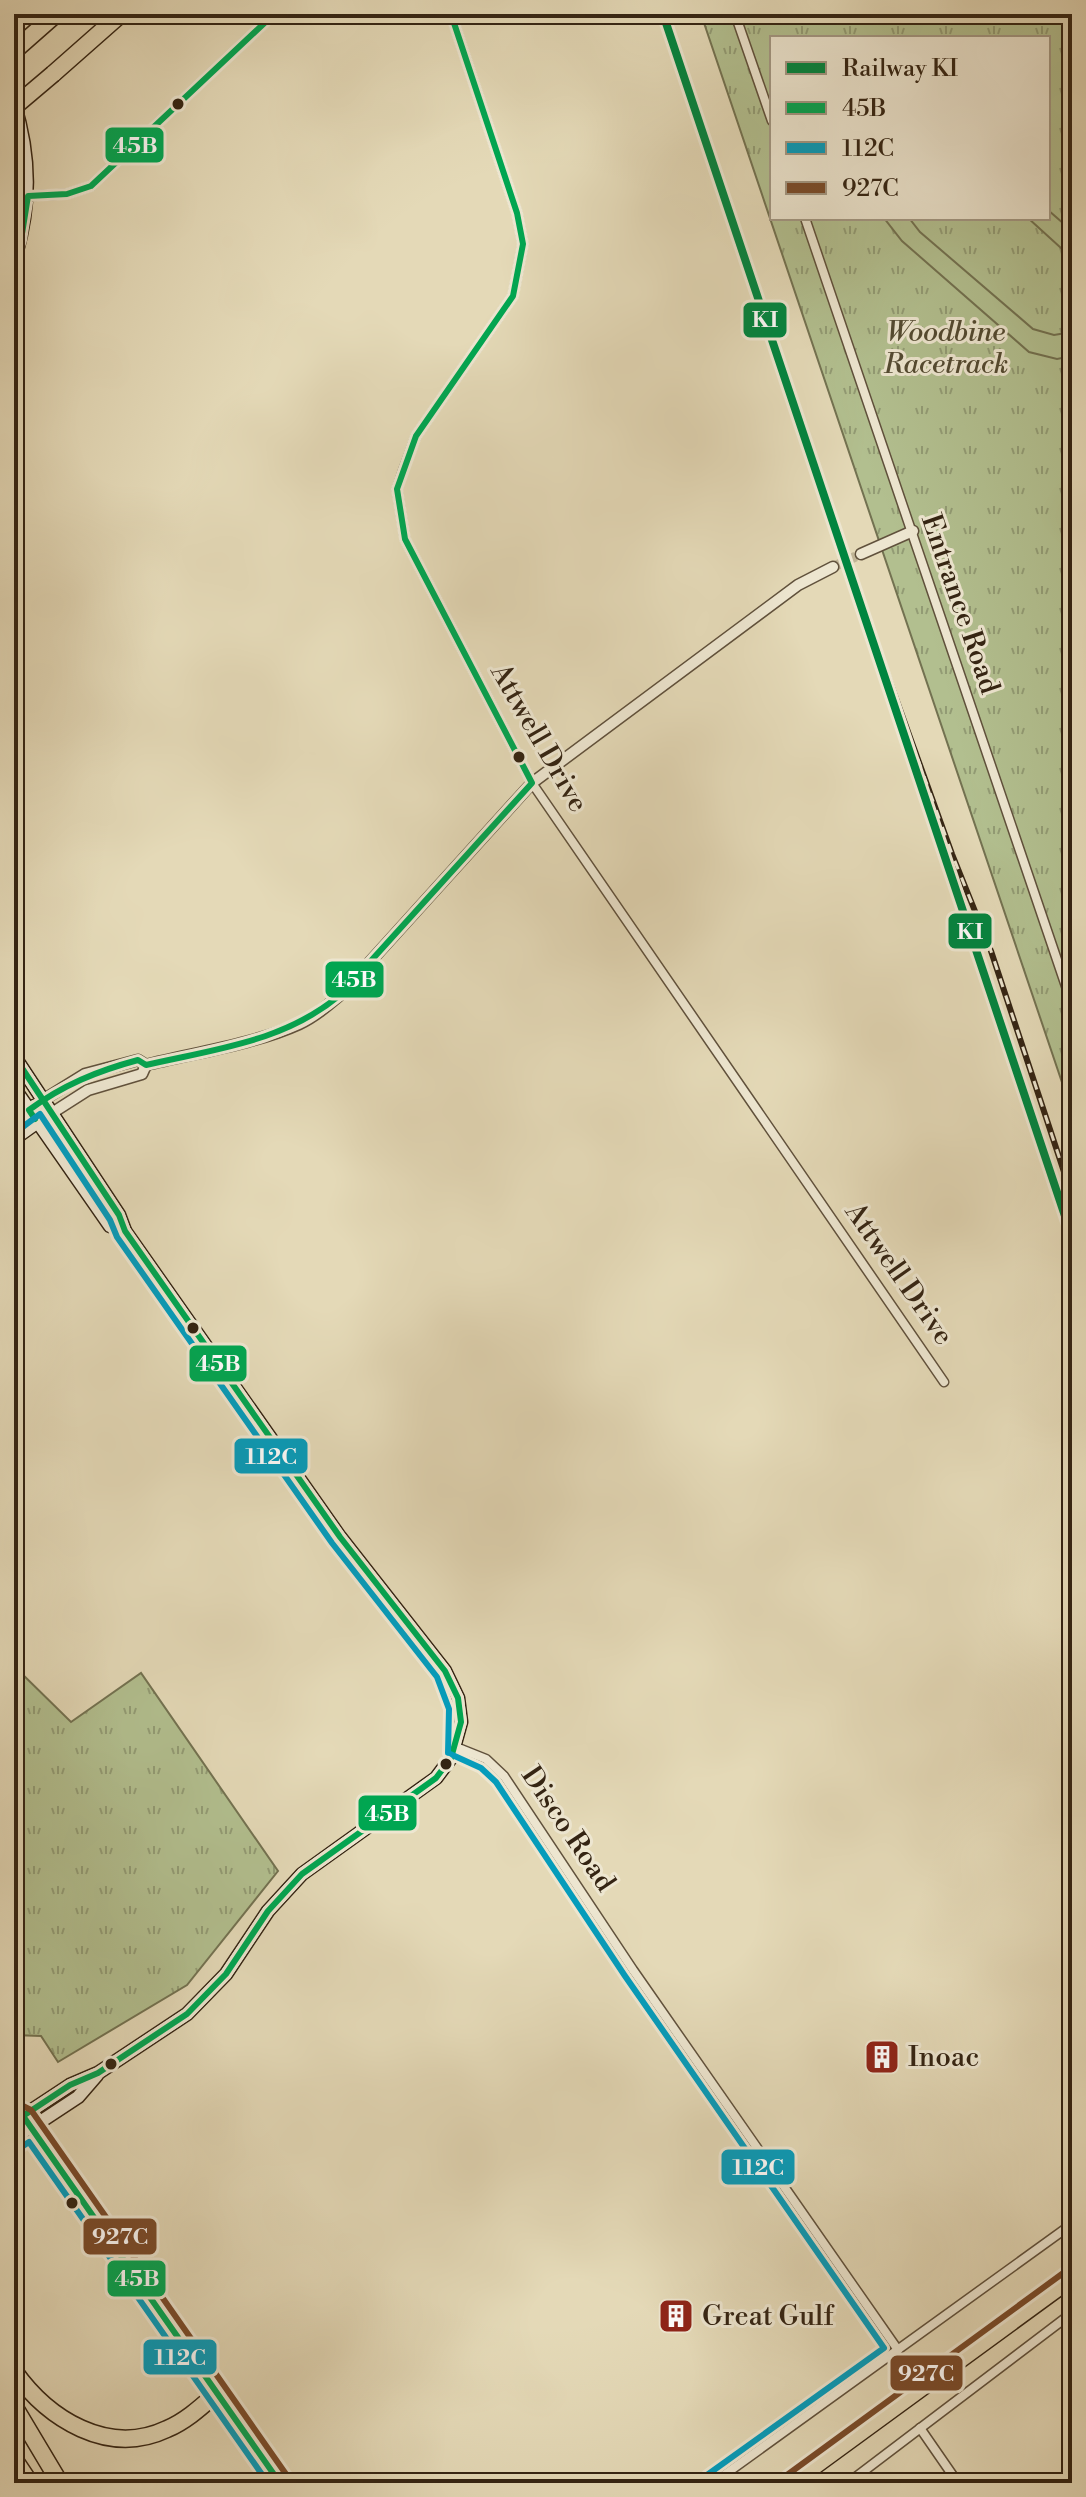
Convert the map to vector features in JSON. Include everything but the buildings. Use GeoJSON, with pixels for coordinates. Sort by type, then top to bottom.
{"type":"FeatureCollection","features":[{"type":"Feature","properties":{"kind":"highway"},"geometry":{"type":"LineString","coordinates":[[14,51],[56,14]]}},
{"type":"Feature","properties":{"kind":"highway"},"geometry":{"type":"LineString","coordinates":[[14,105],[121,14]]}},
{"type":"Feature","properties":{"kind":"highway"},"geometry":{"type":"LineString","coordinates":[[14,2371],[41,2403],[59,2418],[104,2437],[142,2438],[166,2430],[194,2413],[217,2393]]}},
{"type":"Feature","properties":{"kind":"highway"},"geometry":{"type":"LineString","coordinates":[[14,2406],[60,2483]]}},
{"type":"Feature","properties":{"kind":"highway"},"geometry":{"type":"LineString","coordinates":[[14,2459],[30,2483]]}},
{"type":"Feature","properties":{"kind":"main road"},"geometry":{"type":"LineString","coordinates":[[14,105],[25,145],[28,196],[21,240],[14,261]]}},
{"type":"Feature","properties":{"kind":"main road"},"geometry":{"type":"LineString","coordinates":[[14,1056],[119,1215],[125,1231],[340,1537],[445,1671],[461,1711],[456,1747],[436,1778],[302,1874],[268,1911],[226,1974],[187,2014],[98,2073],[70,2085],[18,2119],[31,2128],[280,2483]]}},
{"type":"Feature","properties":{"kind":"main road"},"geometry":{"type":"LineString","coordinates":[[14,1088],[110,1226],[125,1231]]}},
{"type":"Feature","properties":{"kind":"main road"},"geometry":{"type":"LineString","coordinates":[[14,1121],[43,1100]]}},
{"type":"Feature","properties":{"kind":"main road"},"geometry":{"type":"LineString","coordinates":[[14,1139],[52,1113]]}},
{"type":"Feature","properties":{"kind":"main road"},"geometry":{"type":"LineString","coordinates":[[31,2128],[78,2097],[98,2073]]}},
{"type":"Feature","properties":{"kind":"main road"},"geometry":{"type":"LineString","coordinates":[[793,2483],[1072,2279]]}},
{"type":"Feature","properties":{"kind":"street"},"geometry":{"type":"LineString","coordinates":[[28,196],[67,194],[91,186],[274,14]]}},
{"type":"Feature","properties":{"kind":"street","name":"Attwell Drive"},"geometry":{"type":"LineString","coordinates":[[451,14],[517,213],[523,244],[513,296],[416,436],[397,489],[405,539],[532,783],[944,1382]]}},
{"type":"Feature","properties":{"kind":"street"},"geometry":{"type":"LineString","coordinates":[[735,14],[770,115]]}},
{"type":"Feature","properties":{"kind":"street","name":"Entrance Road"},"geometry":{"type":"LineString","coordinates":[[806,220],[1072,1004]]}},
{"type":"Feature","properties":{"kind":"street"},"geometry":{"type":"LineString","coordinates":[[861,554],[913,531]]}},
{"type":"Feature","properties":{"kind":"street"},"geometry":{"type":"LineString","coordinates":[[43,1100],[85,1074],[138,1060],[146,1065],[268,1035],[300,1024],[319,1012],[340,995],[532,783],[798,585],[833,567]]}},
{"type":"Feature","properties":{"kind":"street"},"geometry":{"type":"LineString","coordinates":[[52,1113],[88,1090],[142,1074],[146,1065]]}},
{"type":"Feature","properties":{"kind":"street","name":"Disco Road"},"geometry":{"type":"LineString","coordinates":[[456,1747],[486,1759],[504,1776],[637,1975],[898,2350]]}},
{"type":"Feature","properties":{"kind":"street"},"geometry":{"type":"LineString","coordinates":[[14,2140],[31,2128]]}},
{"type":"Feature","properties":{"kind":"street"},"geometry":{"type":"LineString","coordinates":[[713,2483],[1072,2224]]}},
{"type":"Feature","properties":{"kind":"street"},"geometry":{"type":"LineString","coordinates":[[848,2483],[1072,2313]]}},
{"type":"Feature","properties":{"kind":"street"},"geometry":{"type":"LineString","coordinates":[[920,2428],[958,2483]]}},
{"type":"Feature","properties":{"kind":"green space","name":"Woodbine Racetrack"},"geometry":{"type":"Polygon","coordinates":[[[701,14],[1072,14],[1072,1112],[771,220],[1050,220],[1050,36],[770,36],[770,218],[701,14]]]}},
{"type":"Feature","properties":{"kind":"green space"},"geometry":{"type":"Polygon","coordinates":[[[1050,212],[1072,231],[1072,258],[1030,220],[1050,220],[1050,212]]]}},
{"type":"Feature","properties":{"kind":"green space"},"geometry":{"type":"Polygon","coordinates":[[[886,220],[911,220],[920,232],[1033,329],[1054,335],[1072,332],[1072,356],[1057,359],[1029,352],[902,241],[886,220]]]}},
{"type":"Feature","properties":{"kind":"green space"},"geometry":{"type":"Polygon","coordinates":[[[14,1666],[71,1722],[141,1673],[278,1871],[187,1985],[58,2062],[41,2036],[14,2035],[14,1666]]]}},
{"type":"Feature","properties":{"kind":"tunnel"},"geometry":{"type":"LineString","coordinates":[[833,567],[861,554]]}},
{"type":"Feature","properties":{"kind":"railway"},"geometry":{"type":"LineString","coordinates":[[857,590],[952,854],[991,951],[1072,1196]]}},
{"type":"Feature","properties":{"kind":"rail line","name":"KI"},"geometry":{"type":"LineString","coordinates":[[663,14],[1072,1237]]}},
{"type":"Feature","properties":{"kind":"transit line","name":"45B"},"geometry":{"type":"LineString","coordinates":[[14,261],[21,240],[28,196],[67,194],[91,186],[274,14]]}},
{"type":"Feature","properties":{"kind":"transit line","name":"45B"},"geometry":{"type":"LineString","coordinates":[[35,1119],[29,1110],[94,1074],[138,1060],[146,1065],[248,1042],[296,1024],[318,1011],[340,995],[532,783],[405,539],[397,489],[416,436],[513,296],[523,244],[517,213],[451,14]]}},
{"type":"Feature","properties":{"kind":"transit line","name":"45B"},"geometry":{"type":"LineString","coordinates":[[14,1056],[119,1215],[125,1231],[340,1537],[445,1671],[458,1698],[461,1722],[451,1758],[436,1778],[302,1874],[268,1911],[226,1974],[187,2014],[98,2073],[70,2085],[23,2116],[280,2483]]}},
{"type":"Feature","properties":{"kind":"transit line","name":"112C"},"geometry":{"type":"LineString","coordinates":[[20,1129],[40,1114],[110,1220],[117,1237],[332,1543],[437,1677],[449,1709],[448,1753],[481,1768],[496,1782],[625,1976],[884,2348],[707,2475]]}},
{"type":"Feature","properties":{"kind":"transit line","name":"927C"},"geometry":{"type":"LineString","coordinates":[[14,2110],[23,2106],[31,2110],[288,2477]]}},
{"type":"Feature","properties":{"kind":"transit line","name":"112C"},"geometry":{"type":"LineString","coordinates":[[20,2148],[29,2142],[268,2483]]}},
{"type":"Feature","properties":{"kind":"transit line","name":"927C"},"geometry":{"type":"LineString","coordinates":[[787,2475],[1066,2271]]}},
{"type":"Feature","properties":{"kind":"place","name":"Inoac"},"geometry":{"type":"Point","coordinates":[882,2057]}},
{"type":"Feature","properties":{"kind":"place","name":"Great Gulf"},"geometry":{"type":"Point","coordinates":[676,2316]}}]}
